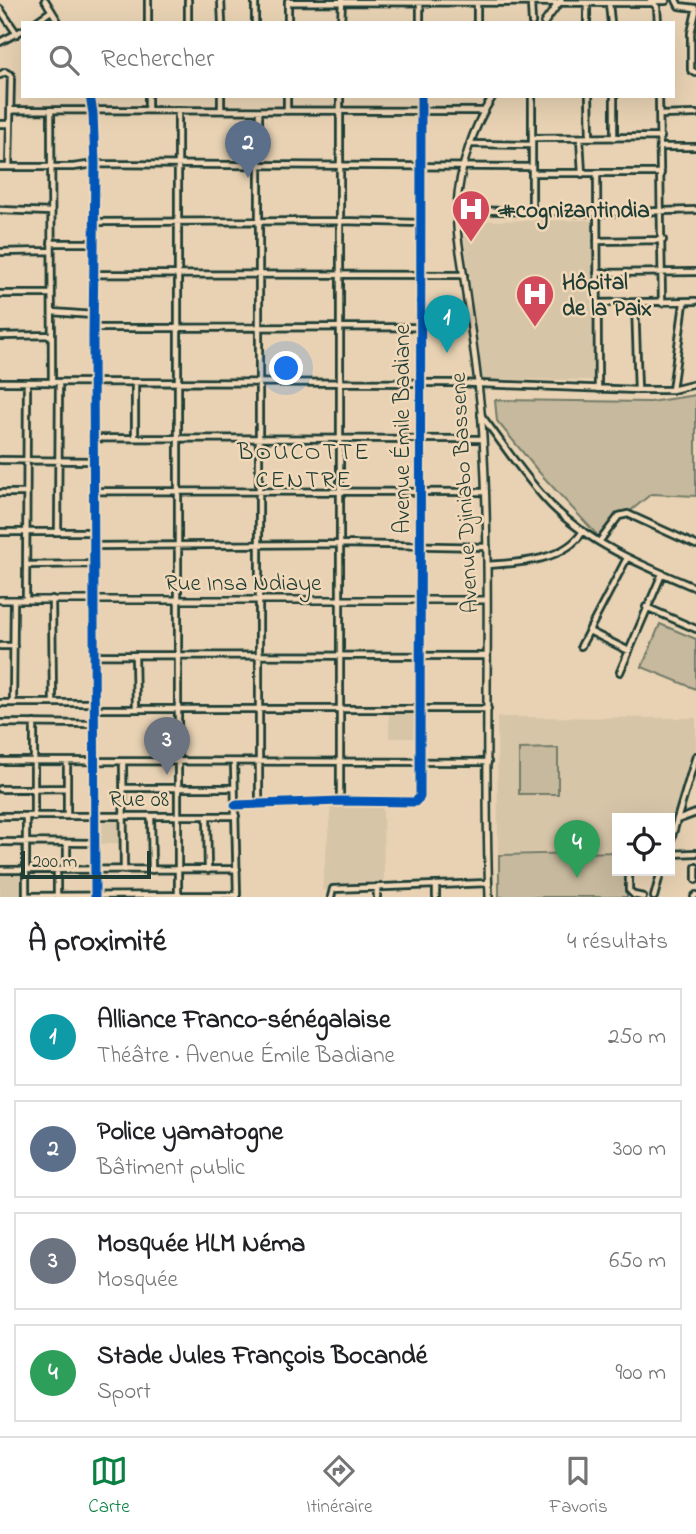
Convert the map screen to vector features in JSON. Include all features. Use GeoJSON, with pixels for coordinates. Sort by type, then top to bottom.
{"type":"FeatureCollection","features":[{"type":"Feature","properties":{"kind":"main road"},"geometry":{"type":"LineString","coordinates":[[545,21],[560,1]]}},
{"type":"Feature","properties":{"kind":"main road","name":"Avenue Djiniabo Bassene"},"geometry":{"type":"LineString","coordinates":[[489,897],[487,547],[483,439],[478,383],[457,238],[456,210],[471,144],[492,98]]}},
{"type":"Feature","properties":{"kind":"main road","name":"Rue Insa Ndiaye"},"geometry":{"type":"LineString","coordinates":[[0,600],[487,600]]}},
{"type":"Feature","properties":{"kind":"street"},"geometry":{"type":"LineString","coordinates":[[45,0],[58,21]]}},
{"type":"Feature","properties":{"kind":"street"},"geometry":{"type":"LineString","coordinates":[[148,0],[148,21]]}},
{"type":"Feature","properties":{"kind":"street"},"geometry":{"type":"LineString","coordinates":[[188,0],[188,21]]}},
{"type":"Feature","properties":{"kind":"street"},"geometry":{"type":"LineString","coordinates":[[221,0],[222,21]]}},
{"type":"Feature","properties":{"kind":"street"},"geometry":{"type":"LineString","coordinates":[[255,0],[255,21]]}},
{"type":"Feature","properties":{"kind":"street"},"geometry":{"type":"LineString","coordinates":[[676,0],[679,6],[696,9],[691,33],[691,70],[696,73]]}},
{"type":"Feature","properties":{"kind":"street"},"geometry":{"type":"LineString","coordinates":[[288,21],[288,1],[666,1]]}},
{"type":"Feature","properties":{"kind":"street"},"geometry":{"type":"LineString","coordinates":[[341,21],[342,1]]}},
{"type":"Feature","properties":{"kind":"street"},"geometry":{"type":"LineString","coordinates":[[420,1],[420,21]]}},
{"type":"Feature","properties":{"kind":"street"},"geometry":{"type":"LineString","coordinates":[[477,1],[477,21]]}},
{"type":"Feature","properties":{"kind":"street"},"geometry":{"type":"LineString","coordinates":[[531,1],[532,21]]}},
{"type":"Feature","properties":{"kind":"street"},"geometry":{"type":"LineString","coordinates":[[608,1],[611,21]]}},
{"type":"Feature","properties":{"kind":"street"},"geometry":{"type":"LineString","coordinates":[[608,1],[653,3],[657,7],[658,21]]}},
{"type":"Feature","properties":{"kind":"street"},"geometry":{"type":"LineString","coordinates":[[587,3],[587,21]]}},
{"type":"Feature","properties":{"kind":"street"},"geometry":{"type":"LineString","coordinates":[[0,9],[17,34]]}},
{"type":"Feature","properties":{"kind":"street"},"geometry":{"type":"LineString","coordinates":[[37,21],[51,10]]}},
{"type":"Feature","properties":{"kind":"street"},"geometry":{"type":"LineString","coordinates":[[0,42],[21,31]]}},
{"type":"Feature","properties":{"kind":"street"},"geometry":{"type":"LineString","coordinates":[[0,75],[5,72],[11,75],[9,167]]}},
{"type":"Feature","properties":{"kind":"street"},"geometry":{"type":"LineString","coordinates":[[90,98],[95,164],[94,896]]}},
{"type":"Feature","properties":{"kind":"street"},"geometry":{"type":"LineString","coordinates":[[148,98],[148,108]]}},
{"type":"Feature","properties":{"kind":"street"},"geometry":{"type":"LineString","coordinates":[[220,109],[221,98]]}},
{"type":"Feature","properties":{"kind":"street"},"geometry":{"type":"LineString","coordinates":[[287,98],[287,111]]}},
{"type":"Feature","properties":{"kind":"street"},"geometry":{"type":"LineString","coordinates":[[235,805],[340,801],[340,98]]}},
{"type":"Feature","properties":{"kind":"street","name":"Avenue Émile Badiane"},"geometry":{"type":"LineString","coordinates":[[340,801],[418,802],[420,797],[421,98]]}},
{"type":"Feature","properties":{"kind":"street"},"geometry":{"type":"LineString","coordinates":[[532,98],[532,212]]}},
{"type":"Feature","properties":{"kind":"street"},"geometry":{"type":"LineString","coordinates":[[589,98],[590,138]]}},
{"type":"Feature","properties":{"kind":"street"},"geometry":{"type":"LineString","coordinates":[[614,98],[614,138]]}},
{"type":"Feature","properties":{"kind":"street"},"geometry":{"type":"LineString","coordinates":[[659,98],[663,210],[662,303]]}},
{"type":"Feature","properties":{"kind":"street"},"geometry":{"type":"LineString","coordinates":[[11,110],[148,108],[484,111]]}},
{"type":"Feature","properties":{"kind":"street"},"geometry":{"type":"LineString","coordinates":[[51,110],[52,383]]}},
{"type":"Feature","properties":{"kind":"street"},"geometry":{"type":"LineString","coordinates":[[177,110],[178,896]]}},
{"type":"Feature","properties":{"kind":"street"},"geometry":{"type":"LineString","coordinates":[[259,111],[259,804]]}},
{"type":"Feature","properties":{"kind":"street"},"geometry":{"type":"LineString","coordinates":[[660,115],[696,114]]}},
{"type":"Feature","properties":{"kind":"street"},"geometry":{"type":"LineString","coordinates":[[0,124],[10,124]]}},
{"type":"Feature","properties":{"kind":"street"},"geometry":{"type":"LineString","coordinates":[[471,144],[661,137]]}},
{"type":"Feature","properties":{"kind":"street"},"geometry":{"type":"LineString","coordinates":[[580,138],[582,174]]}},
{"type":"Feature","properties":{"kind":"street"},"geometry":{"type":"LineString","coordinates":[[661,147],[696,147]]}},
{"type":"Feature","properties":{"kind":"street"},"geometry":{"type":"LineString","coordinates":[[0,167],[73,167],[95,164],[420,165],[582,174],[661,173]]}},
{"type":"Feature","properties":{"kind":"street"},"geometry":{"type":"LineString","coordinates":[[597,173],[598,389]]}},
{"type":"Feature","properties":{"kind":"street"},"geometry":{"type":"LineString","coordinates":[[0,210],[51,212]]}},
{"type":"Feature","properties":{"kind":"street"},"geometry":{"type":"LineString","coordinates":[[456,210],[597,213],[696,210]]}},
{"type":"Feature","properties":{"kind":"street"},"geometry":{"type":"LineString","coordinates":[[93,222],[421,223]]}},
{"type":"Feature","properties":{"kind":"street"},"geometry":{"type":"LineString","coordinates":[[597,241],[663,240]]}},
{"type":"Feature","properties":{"kind":"street"},"geometry":{"type":"LineString","coordinates":[[51,243],[93,243]]}},
{"type":"Feature","properties":{"kind":"street"},"geometry":{"type":"LineString","coordinates":[[0,252],[51,251]]}},
{"type":"Feature","properties":{"kind":"street"},"geometry":{"type":"LineString","coordinates":[[597,273],[696,272]]}},
{"type":"Feature","properties":{"kind":"street"},"geometry":{"type":"LineString","coordinates":[[93,274],[464,275]]}},
{"type":"Feature","properties":{"kind":"street"},"geometry":{"type":"LineString","coordinates":[[0,294],[51,294]]}},
{"type":"Feature","properties":{"kind":"street"},"geometry":{"type":"LineString","coordinates":[[598,303],[696,301]]}},
{"type":"Feature","properties":{"kind":"street"},"geometry":{"type":"LineString","coordinates":[[635,303],[638,390]]}},
{"type":"Feature","properties":{"kind":"street"},"geometry":{"type":"LineString","coordinates":[[672,390],[684,303]]}},
{"type":"Feature","properties":{"kind":"street"},"geometry":{"type":"LineString","coordinates":[[51,312],[93,314]]}},
{"type":"Feature","properties":{"kind":"street"},"geometry":{"type":"LineString","coordinates":[[93,328],[421,327]]}},
{"type":"Feature","properties":{"kind":"street"},"geometry":{"type":"LineString","coordinates":[[0,336],[51,335]]}},
{"type":"Feature","properties":{"kind":"street"},"geometry":{"type":"LineString","coordinates":[[0,382],[478,383],[638,390],[672,390],[696,384]]}},
{"type":"Feature","properties":{"kind":"street"},"geometry":{"type":"LineString","coordinates":[[26,600],[27,383]]}},
{"type":"Feature","properties":{"kind":"street"},"geometry":{"type":"LineString","coordinates":[[58,532],[59,383]]}},
{"type":"Feature","properties":{"kind":"street"},"geometry":{"type":"LineString","coordinates":[[135,383],[135,438]]}},
{"type":"Feature","properties":{"kind":"street"},"geometry":{"type":"LineString","coordinates":[[481,415],[530,481],[564,516],[598,542],[627,558],[696,588]]}},
{"type":"Feature","properties":{"kind":"street"},"geometry":{"type":"LineString","coordinates":[[93,438],[483,439]]}},
{"type":"Feature","properties":{"kind":"street"},"geometry":{"type":"LineString","coordinates":[[0,460],[93,461]]}},
{"type":"Feature","properties":{"kind":"street"},"geometry":{"type":"LineString","coordinates":[[94,491],[485,492]]}},
{"type":"Feature","properties":{"kind":"street"},"geometry":{"type":"LineString","coordinates":[[0,493],[26,493]]}},
{"type":"Feature","properties":{"kind":"street"},"geometry":{"type":"LineString","coordinates":[[598,542],[623,514],[696,545]]}},
{"type":"Feature","properties":{"kind":"street"},"geometry":{"type":"LineString","coordinates":[[487,565],[541,558],[576,544],[583,531]]}},
{"type":"Feature","properties":{"kind":"street"},"geometry":{"type":"LineString","coordinates":[[0,533],[94,532]]}},
{"type":"Feature","properties":{"kind":"street"},"geometry":{"type":"LineString","coordinates":[[94,546],[340,544],[487,547]]}},
{"type":"Feature","properties":{"kind":"street"},"geometry":{"type":"LineString","coordinates":[[581,646],[627,558]]}},
{"type":"Feature","properties":{"kind":"street"},"geometry":{"type":"LineString","coordinates":[[26,565],[94,564]]}},
{"type":"Feature","properties":{"kind":"street"},"geometry":{"type":"LineString","coordinates":[[620,673],[662,574]]}},
{"type":"Feature","properties":{"kind":"street"},"geometry":{"type":"LineString","coordinates":[[13,702],[14,600]]}},
{"type":"Feature","properties":{"kind":"street"},"geometry":{"type":"LineString","coordinates":[[52,600],[53,703]]}},
{"type":"Feature","properties":{"kind":"street"},"geometry":{"type":"LineString","coordinates":[[646,607],[696,629]]}},
{"type":"Feature","properties":{"kind":"street"},"geometry":{"type":"LineString","coordinates":[[589,631],[629,651]]}},
{"type":"Feature","properties":{"kind":"street"},"geometry":{"type":"LineString","coordinates":[[0,646],[14,646]]}},
{"type":"Feature","properties":{"kind":"street"},"geometry":{"type":"LineString","coordinates":[[94,655],[487,656]]}},
{"type":"Feature","properties":{"kind":"street"},"geometry":{"type":"LineString","coordinates":[[135,655],[136,708]]}},
{"type":"Feature","properties":{"kind":"street"},"geometry":{"type":"LineString","coordinates":[[0,703],[178,709],[488,709]]}},
{"type":"Feature","properties":{"kind":"street"},"geometry":{"type":"LineString","coordinates":[[0,723],[94,724]]}},
{"type":"Feature","properties":{"kind":"street"},"geometry":{"type":"LineString","coordinates":[[34,723],[34,817]]}},
{"type":"Feature","properties":{"kind":"street"},"geometry":{"type":"LineString","coordinates":[[675,824],[694,772],[696,756]]}},
{"type":"Feature","properties":{"kind":"street"},"geometry":{"type":"LineString","coordinates":[[0,761],[488,762]]}},
{"type":"Feature","properties":{"kind":"street"},"geometry":{"type":"LineString","coordinates":[[66,762],[67,816]]}},
{"type":"Feature","properties":{"kind":"street"},"geometry":{"type":"LineString","coordinates":[[123,762],[124,870]]}},
{"type":"Feature","properties":{"kind":"street"},"geometry":{"type":"LineString","coordinates":[[26,816],[26,896],[237,896],[234,762]]}},
{"type":"Feature","properties":{"kind":"street"},"geometry":{"type":"LineString","coordinates":[[0,789],[67,788]]}},
{"type":"Feature","properties":{"kind":"street"},"geometry":{"type":"LineString","coordinates":[[124,788],[234,788]]}},
{"type":"Feature","properties":{"kind":"street"},"geometry":{"type":"LineString","coordinates":[[676,820],[696,813]]}},
{"type":"Feature","properties":{"kind":"street","name":"Rue 08"},"geometry":{"type":"LineString","coordinates":[[0,816],[236,816]]}},
{"type":"Feature","properties":{"kind":"street"},"geometry":{"type":"LineString","coordinates":[[151,816],[152,870]]}},
{"type":"Feature","properties":{"kind":"street"},"geometry":{"type":"LineString","coordinates":[[207,816],[208,870]]}},
{"type":"Feature","properties":{"kind":"street"},"geometry":{"type":"LineString","coordinates":[[0,842],[94,843]]}},
{"type":"Feature","properties":{"kind":"street"},"geometry":{"type":"LineString","coordinates":[[67,870],[68,843]]}},
{"type":"Feature","properties":{"kind":"street"},"geometry":{"type":"LineString","coordinates":[[675,853],[696,853]]}},
{"type":"Feature","properties":{"kind":"street"},"geometry":{"type":"LineString","coordinates":[[696,867],[696,880]]}},
{"type":"Feature","properties":{"kind":"street"},"geometry":{"type":"LineString","coordinates":[[0,870],[237,869]]}},
{"type":"Feature","properties":{"kind":"street"},"geometry":{"type":"LineString","coordinates":[[57,870],[57,896]]}},
{"type":"Feature","properties":{"kind":"street"},"geometry":{"type":"LineString","coordinates":[[629,876],[629,890],[634,895],[643,897]]}},
{"type":"Feature","properties":{"kind":"street"},"geometry":{"type":"LineString","coordinates":[[654,897],[660,876]]}},
{"type":"Feature","properties":{"kind":"street"},"geometry":{"type":"LineString","coordinates":[[331,897],[333,890],[488,883]]}},
{"type":"Feature","properties":{"kind":"street"},"geometry":{"type":"LineString","coordinates":[[436,885],[436,897]]}},
{"type":"Feature","properties":{"kind":"street"},"geometry":{"type":"LineString","coordinates":[[377,887],[377,897]]}},
{"type":"Feature","properties":{"kind":"shaded area","name":"Hôpital de la Paix"},"geometry":{"type":"Polygon","coordinates":[[[590,220],[593,223],[595,380],[483,379],[462,221],[590,220]]]}},
{"type":"Feature","properties":{"kind":"shaded area"},"geometry":{"type":"Polygon","coordinates":[[[696,395],[696,496],[651,494],[599,537],[538,471],[497,421],[495,400],[650,402],[696,395]]]}},
{"type":"Feature","properties":{"kind":"shaded area"},"geometry":{"type":"Polygon","coordinates":[[[660,624],[696,639],[696,689],[642,667],[660,624]]]}},
{"type":"Feature","properties":{"kind":"shaded area"},"geometry":{"type":"Polygon","coordinates":[[[389,712],[415,712],[415,738],[389,738],[389,712]]]}},
{"type":"Feature","properties":{"kind":"shaded area"},"geometry":{"type":"Polygon","coordinates":[[[497,717],[696,718],[696,749],[675,818],[675,813],[612,813],[612,851],[498,853],[497,717]]]}},
{"type":"Feature","properties":{"kind":"shaded area"},"geometry":{"type":"Polygon","coordinates":[[[558,748],[558,794],[519,794],[519,749],[558,748]]]}},
{"type":"Feature","properties":{"kind":"shaded area"},"geometry":{"type":"Polygon","coordinates":[[[383,804],[384,886],[322,890],[331,806],[383,804]]]}},
{"type":"Feature","properties":{"kind":"shaded area"},"geometry":{"type":"Polygon","coordinates":[[[119,821],[119,843],[99,844],[102,822],[119,821]]]}},
{"type":"Feature","properties":{"kind":"shaded area"},"geometry":{"type":"Polygon","coordinates":[[[612,852],[612,876],[628,876],[627,897],[499,897],[499,855],[612,852]]]}},
{"type":"Feature","properties":{"kind":"shaded area"},"geometry":{"type":"Polygon","coordinates":[[[0,873],[22,873],[22,897],[0,897],[0,873]]]}},
{"type":"Feature","properties":{"kind":"waterway"},"geometry":{"type":"LineString","coordinates":[[416,436],[417,98]]}},
{"type":"Feature","properties":{"kind":"cycle path"},"geometry":{"type":"LineString","coordinates":[[90,98],[95,164],[95,897]]}},
{"type":"Feature","properties":{"kind":"cycle path"},"geometry":{"type":"LineString","coordinates":[[235,805],[340,801],[415,802],[420,797],[421,98]]}},
{"type":"Feature","properties":{"kind":"place","name":"Police yamatogne"},"geometry":{"type":"Point","coordinates":[248,178]}},
{"type":"Feature","properties":{"kind":"place","name":"#cognizantindia"},"geometry":{"type":"Point","coordinates":[471,243]}},
{"type":"Feature","properties":{"kind":"place","name":"Hôpital de la Paix"},"geometry":{"type":"Point","coordinates":[535,328]}},
{"type":"Feature","properties":{"kind":"place","name":"Alliance Franco-sénégalaise"},"geometry":{"type":"Point","coordinates":[447,353]}},
{"type":"Feature","properties":{"kind":"place","name":"Mosquée HLM Néma"},"geometry":{"type":"Point","coordinates":[167,775]}},
{"type":"Feature","properties":{"kind":"place","name":"Stade Jules François Bocandé"},"geometry":{"type":"Point","coordinates":[577,878]}},
{"type":"Feature","properties":{"kind":"district","name":"BOUCOTTE CENTRE"},"geometry":{"type":"Point","coordinates":[304,465]}}]}
